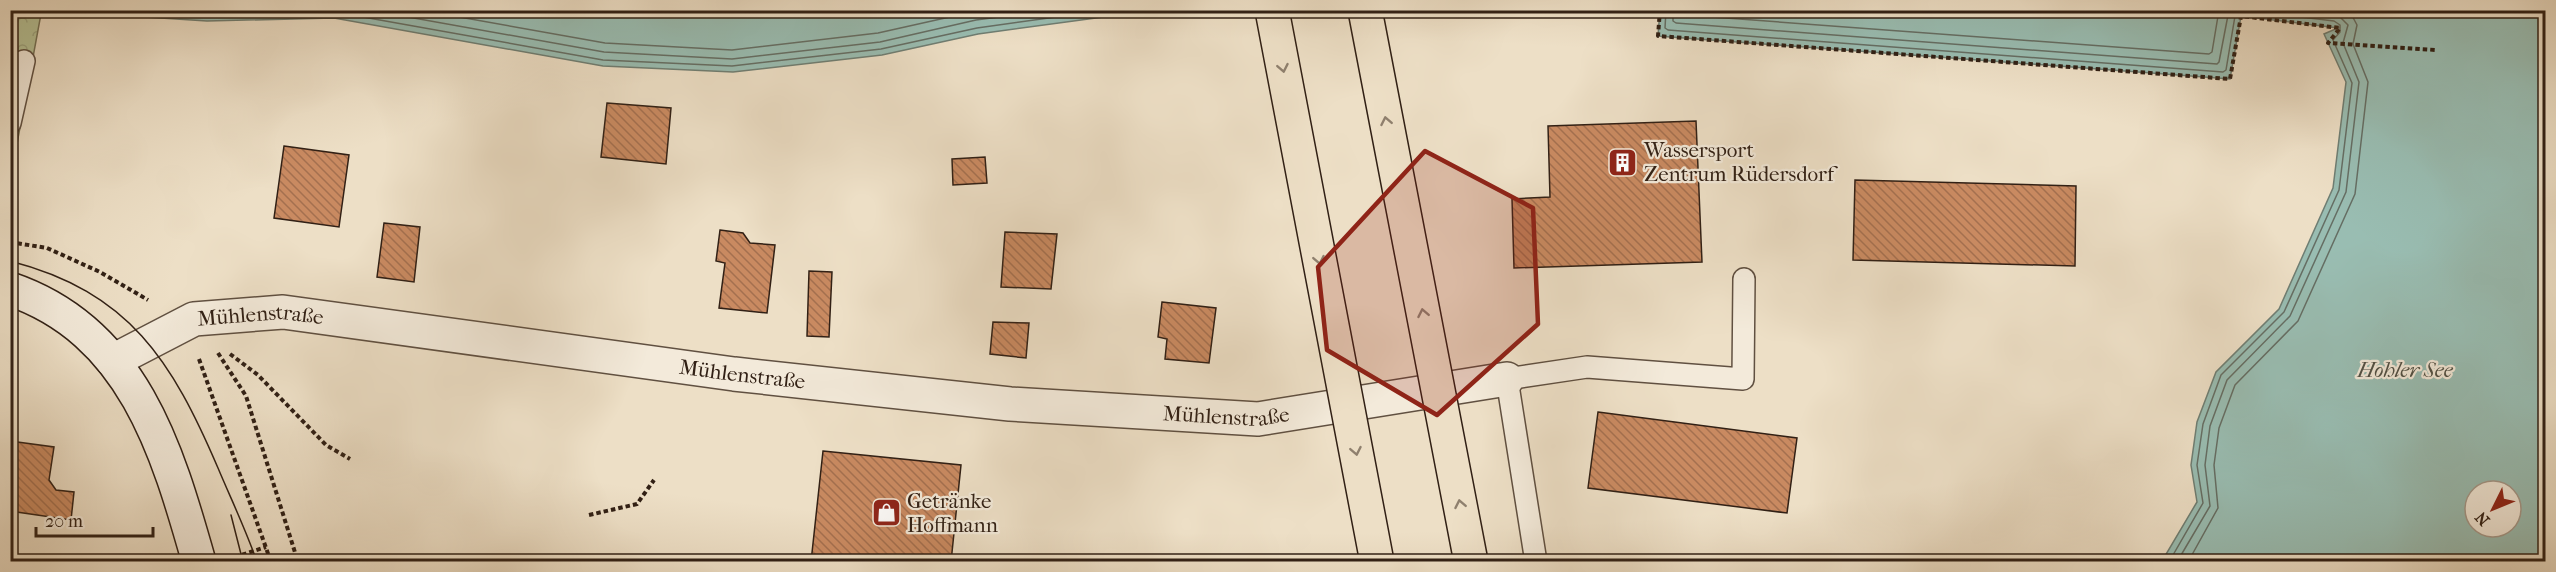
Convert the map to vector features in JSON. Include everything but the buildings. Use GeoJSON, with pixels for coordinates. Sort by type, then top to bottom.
{"type":"FeatureCollection","features":[{"type":"Feature","properties":{"kind":"highway"},"geometry":{"type":"LineString","coordinates":[[1272,10],[1377,561]]}},
{"type":"Feature","properties":{"kind":"highway"},"geometry":{"type":"LineString","coordinates":[[1365,10],[1471,561]]}},
{"type":"Feature","properties":{"kind":"street"},"geometry":{"type":"LineString","coordinates":[[10,289],[28,296],[81,327],[113,361],[142,403],[176,481],[215,560]]}},
{"type":"Feature","properties":{"kind":"street","name":"Mühlenstraße"},"geometry":{"type":"LineString","coordinates":[[113,361],[183,323],[207,317],[284,312],[734,374],[1010,405],[1258,419],[1507,379]]}},
{"type":"Feature","properties":{"kind":"lane"},"geometry":{"type":"LineString","coordinates":[[10,123],[24,61]]}},
{"type":"Feature","properties":{"kind":"lane"},"geometry":{"type":"LineString","coordinates":[[1536,561],[1507,379],[1587,367],[1743,379],[1744,279]]}},
{"type":"Feature","properties":{"kind":"path"},"geometry":{"type":"LineString","coordinates":[[1660,10],[1658,36],[2230,79],[2241,16],[2340,28],[2328,42],[2436,50]]}},
{"type":"Feature","properties":{"kind":"path"},"geometry":{"type":"LineString","coordinates":[[10,242],[47,248],[100,272],[183,323],[258,375],[326,445],[350,459]]}},
{"type":"Feature","properties":{"kind":"path"},"geometry":{"type":"LineString","coordinates":[[210,342],[198,356],[271,561]]}},
{"type":"Feature","properties":{"kind":"path"},"geometry":{"type":"LineString","coordinates":[[210,342],[246,396],[298,561]]}},
{"type":"Feature","properties":{"kind":"path"},"geometry":{"type":"LineString","coordinates":[[589,516],[638,504],[654,480]]}},
{"type":"Feature","properties":{"kind":"path"},"geometry":{"type":"LineString","coordinates":[[215,560],[266,547]]}},
{"type":"Feature","properties":{"kind":"highlighted area"},"geometry":{"type":"Polygon","coordinates":[[[1425,151],[1533,208],[1538,324],[1437,415],[1327,350],[1318,267],[1425,151]]]}},
{"type":"Feature","properties":{"kind":"green space"},"geometry":{"type":"Polygon","coordinates":[[[11,11],[41,14],[11,176],[11,11]]]}},
{"type":"Feature","properties":{"kind":"water","name":"Hohler See"},"geometry":{"type":"Polygon","coordinates":[[[1660,10],[2545,11],[2545,561],[2162,561],[2197,502],[2191,465],[2197,422],[2216,372],[2279,309],[2333,188],[2346,82],[2324,34],[2338,28],[2241,16],[2230,79],[1658,36],[1660,10]]]}},
{"type":"Feature","properties":{"kind":"water"},"geometry":{"type":"Polygon","coordinates":[[[52,11],[1148,11],[978,34],[882,55],[733,72],[603,66],[334,18],[207,21],[52,11]]]}},
{"type":"Feature","properties":{"kind":"tram line"},"geometry":{"type":"LineString","coordinates":[[10,261],[52,274],[87,291],[116,312],[142,336],[164,364],[201,430],[257,562]]}},
{"type":"Feature","properties":{"kind":"tram line"},"geometry":{"type":"LineString","coordinates":[[231,515],[243,562]]}},
{"type":"Feature","properties":{"kind":"place","name":"Wassersport Zentrum Rüdersdorf"},"geometry":{"type":"Point","coordinates":[1623,162]}},
{"type":"Feature","properties":{"kind":"place","name":"Getränke Hoffmann"},"geometry":{"type":"Point","coordinates":[886,513]}}]}
